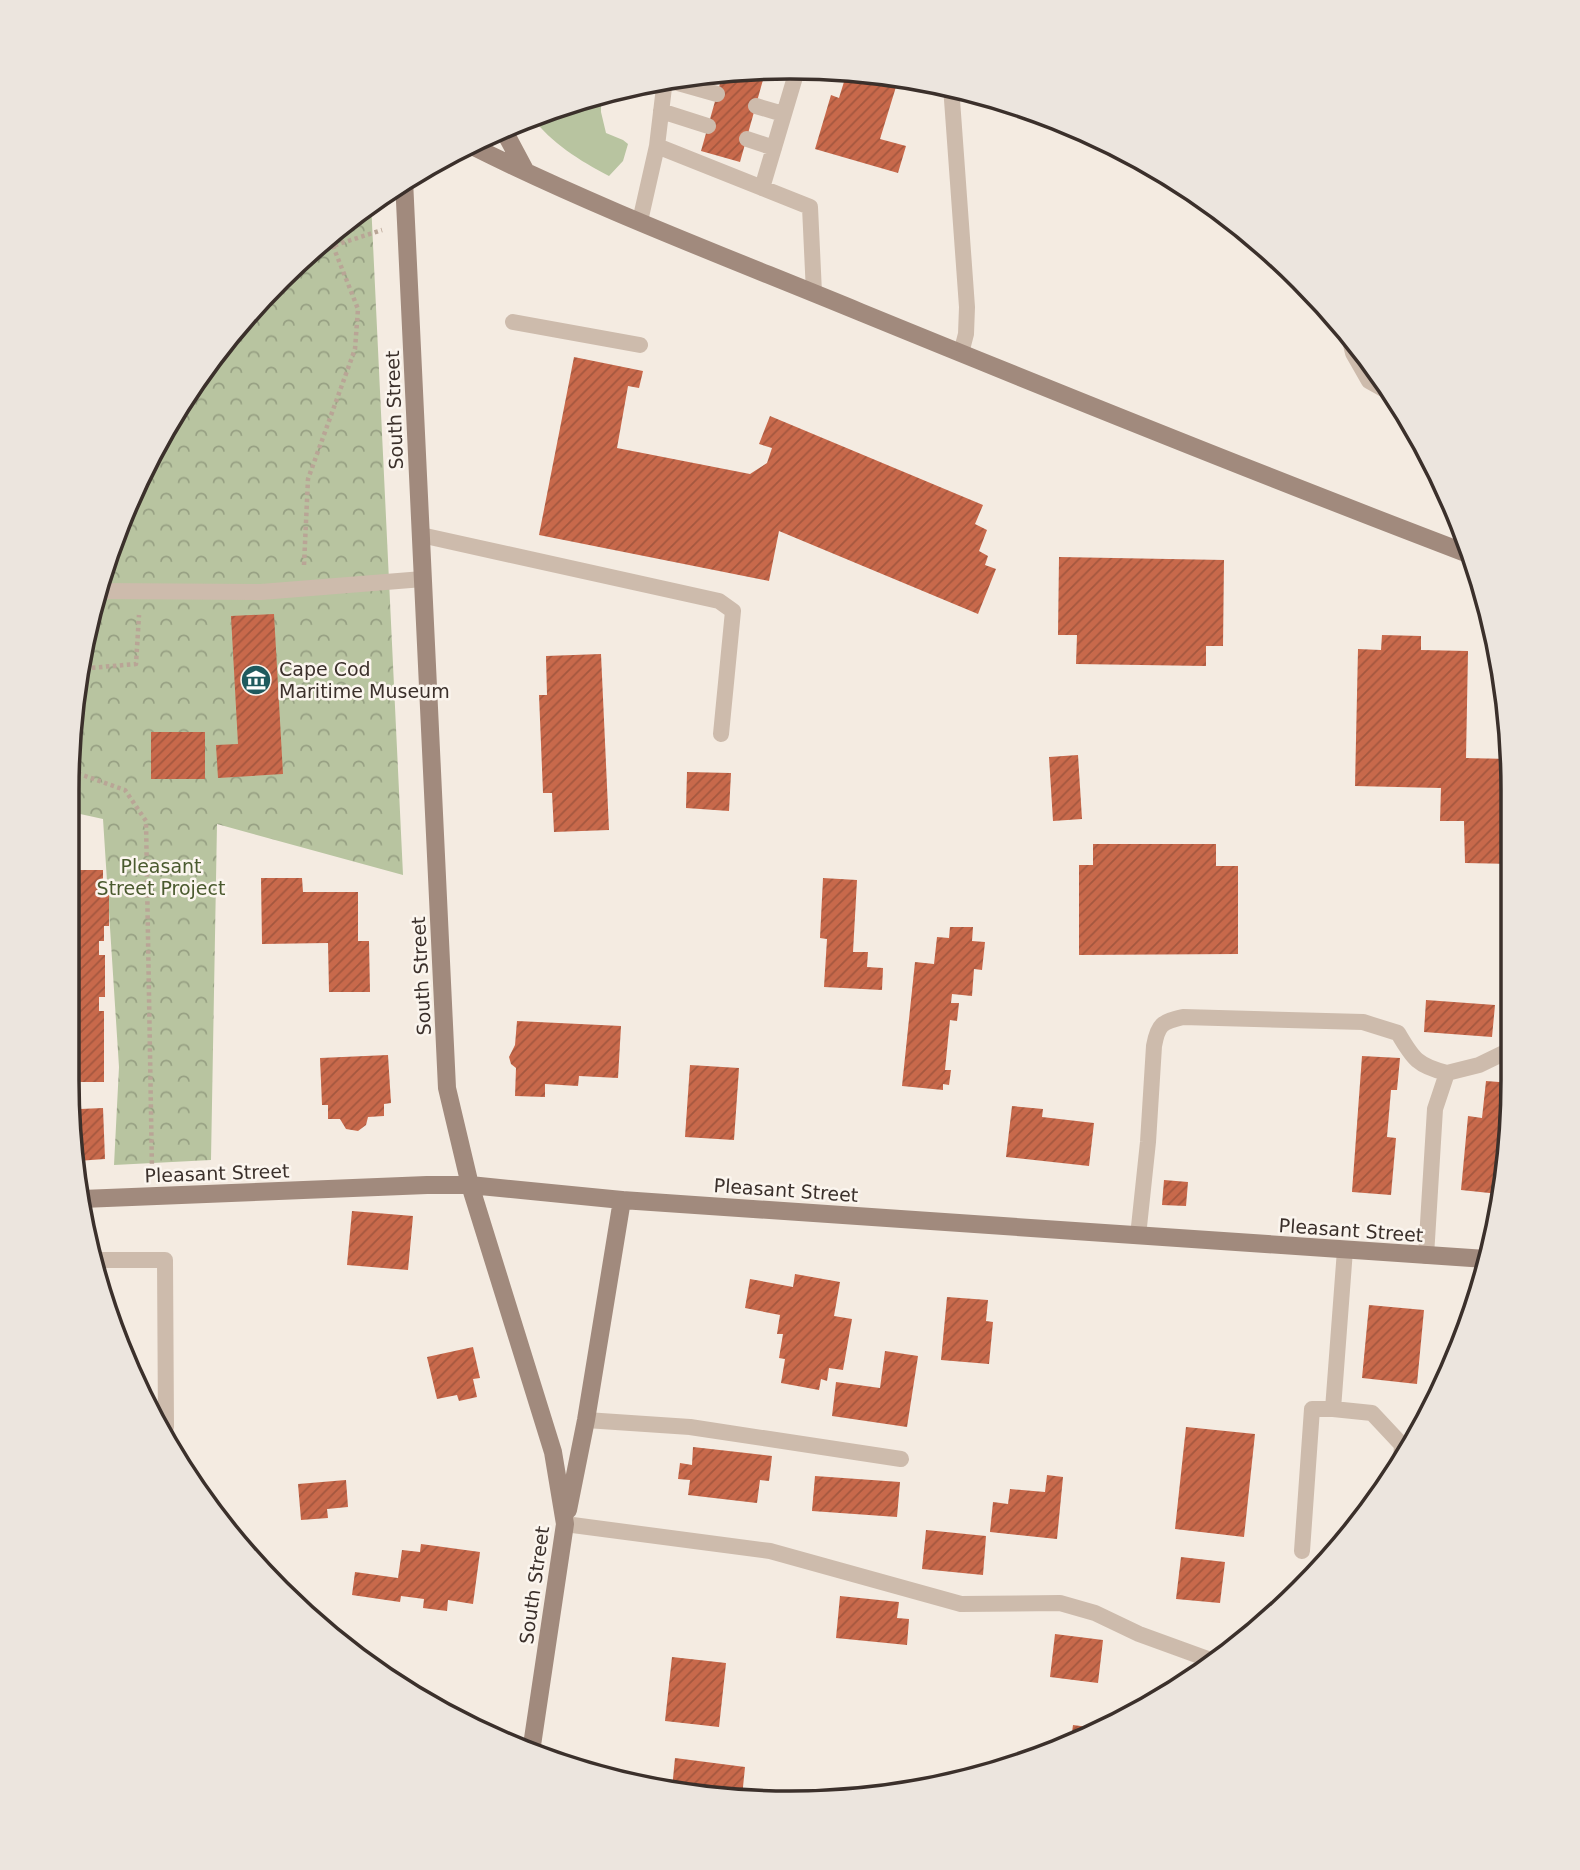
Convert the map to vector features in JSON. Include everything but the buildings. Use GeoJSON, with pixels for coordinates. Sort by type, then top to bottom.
{"type":"FeatureCollection","features":[{"type":"Feature","properties":{"kind":"main road"},"geometry":{"type":"LineString","coordinates":[[508,138],[526,172]]}},
{"type":"Feature","properties":{"kind":"main road"},"geometry":{"type":"LineString","coordinates":[[480,150],[640,221],[814,293],[1342,506],[1460,551]]}},
{"type":"Feature","properties":{"kind":"main road","name":"South Street"},"geometry":{"type":"LineString","coordinates":[[405,193],[447,1088],[470,1185],[553,1452],[565,1524],[532,1743]]}},
{"type":"Feature","properties":{"kind":"main road","name":"Pleasant Street"},"geometry":{"type":"LineString","coordinates":[[89,1199],[470,1185],[622,1200],[1478,1259]]}},
{"type":"Feature","properties":{"kind":"main road"},"geometry":{"type":"LineString","coordinates":[[565,1524],[586,1420],[622,1200]]}},
{"type":"Feature","properties":{"kind":"lane"},"geometry":{"type":"LineString","coordinates":[[762,188],[794,79]]}},
{"type":"Feature","properties":{"kind":"lane"},"geometry":{"type":"LineString","coordinates":[[690,86],[718,94]]}},
{"type":"Feature","properties":{"kind":"lane"},"geometry":{"type":"LineString","coordinates":[[640,221],[657,146],[663,90]]}},
{"type":"Feature","properties":{"kind":"lane"},"geometry":{"type":"LineString","coordinates":[[952,98],[967,307],[966,334],[961,353]]}},
{"type":"Feature","properties":{"kind":"lane"},"geometry":{"type":"LineString","coordinates":[[756,106],[783,114]]}},
{"type":"Feature","properties":{"kind":"lane"},"geometry":{"type":"LineString","coordinates":[[661,111],[708,126]]}},
{"type":"Feature","properties":{"kind":"lane"},"geometry":{"type":"LineString","coordinates":[[747,139],[774,148]]}},
{"type":"Feature","properties":{"kind":"lane"},"geometry":{"type":"LineString","coordinates":[[657,146],[810,207],[814,293]]}},
{"type":"Feature","properties":{"kind":"lane"},"geometry":{"type":"LineString","coordinates":[[513,322],[640,345]]}},
{"type":"Feature","properties":{"kind":"lane"},"geometry":{"type":"LineString","coordinates":[[1362,368],[1372,383]]}},
{"type":"Feature","properties":{"kind":"lane"},"geometry":{"type":"LineString","coordinates":[[421,535],[719,601],[733,611],[721,734]]}},
{"type":"Feature","properties":{"kind":"lane"},"geometry":{"type":"LineString","coordinates":[[107,591],[261,592],[423,579]]}},
{"type":"Feature","properties":{"kind":"lane"},"geometry":{"type":"LineString","coordinates":[[1138,1236],[1154,1046],[1157,1030],[1165,1021],[1183,1017],[1363,1022],[1398,1034],[1412,1058],[1428,1068],[1447,1073],[1479,1065],[1501,1054]]}},
{"type":"Feature","properties":{"kind":"lane"},"geometry":{"type":"LineString","coordinates":[[1426,1256],[1435,1109],[1447,1073]]}},
{"type":"Feature","properties":{"kind":"lane"},"geometry":{"type":"LineString","coordinates":[[1334,1409],[1345,1250]]}},
{"type":"Feature","properties":{"kind":"lane"},"geometry":{"type":"LineString","coordinates":[[102,1260],[165,1260],[166,1421]]}},
{"type":"Feature","properties":{"kind":"lane"},"geometry":{"type":"LineString","coordinates":[[1302,1551],[1312,1409],[1372,1413],[1401,1444]]}},
{"type":"Feature","properties":{"kind":"lane"},"geometry":{"type":"LineString","coordinates":[[586,1420],[690,1427],[901,1459]]}},
{"type":"Feature","properties":{"kind":"lane"},"geometry":{"type":"LineString","coordinates":[[565,1524],[769,1551],[961,1604],[1060,1604],[1095,1613],[1139,1634],[1204,1658]]}},
{"type":"Feature","properties":{"kind":"path"},"geometry":{"type":"LineString","coordinates":[[303,587],[308,479],[355,349],[358,309],[333,246],[384,230],[407,230]]}},
{"type":"Feature","properties":{"kind":"path"},"geometry":{"type":"LineString","coordinates":[[89,668],[136,664],[141,591]]}},
{"type":"Feature","properties":{"kind":"path"},"geometry":{"type":"LineString","coordinates":[[79,774],[125,790],[146,821],[153,1196]]}},
{"type":"Feature","properties":{"kind":"green space"},"geometry":{"type":"Polygon","coordinates":[[[601,104],[606,133],[628,144],[623,161],[609,176],[567,151],[539,125],[601,104]]]}},
{"type":"Feature","properties":{"kind":"green space","name":"Pleasant Street Project"},"geometry":{"type":"Polygon","coordinates":[[[372,216],[403,875],[217,824],[211,1160],[114,1165],[119,1067],[103,819],[79,814],[80,743],[85,697],[92,651],[116,561],[152,475],[199,395],[255,321],[321,255],[372,216]]]}},
{"type":"Feature","properties":{"kind":"place","name":"Cape Cod Maritime Museum"},"geometry":{"type":"Point","coordinates":[256,680]}}]}
